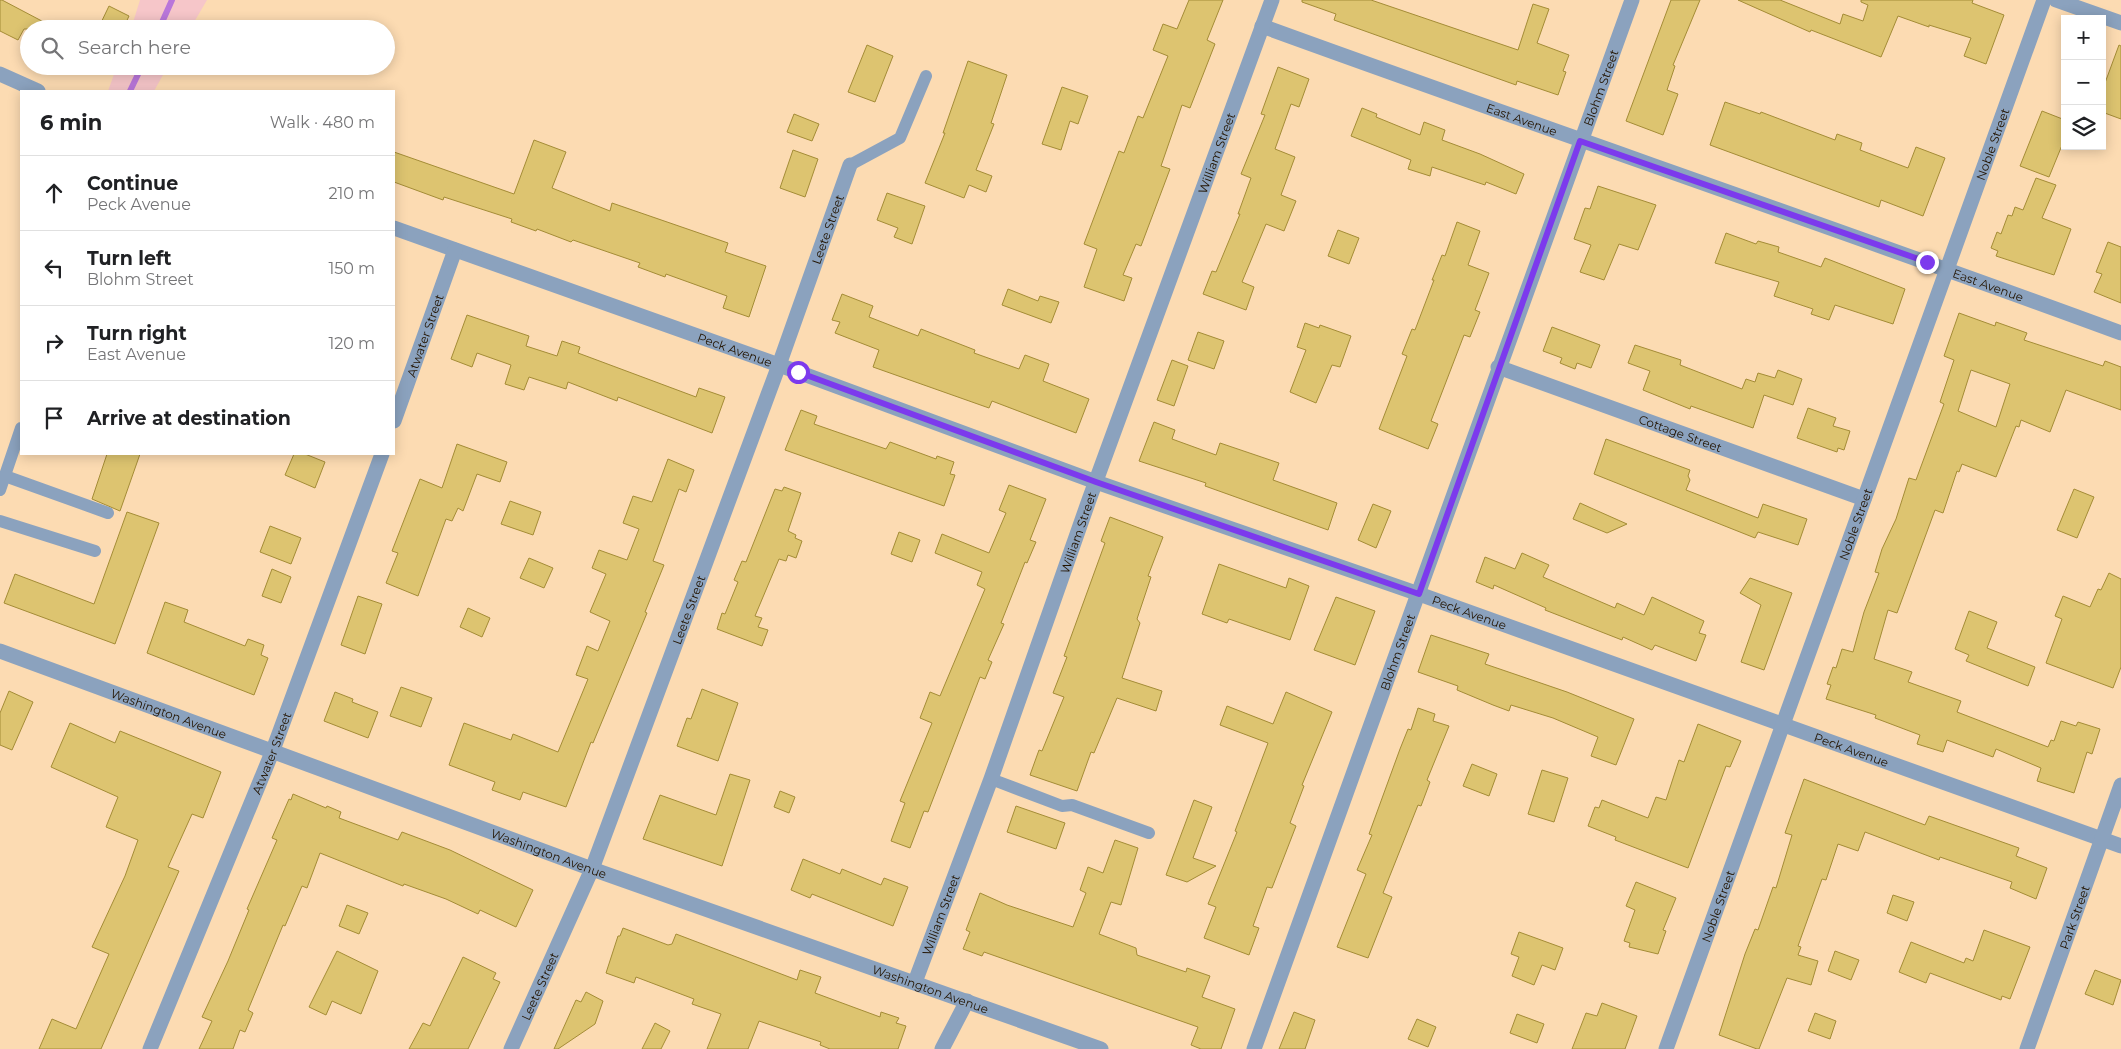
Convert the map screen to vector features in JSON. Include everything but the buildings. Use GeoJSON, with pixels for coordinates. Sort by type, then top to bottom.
{"type":"FeatureCollection","features":[{"type":"Feature","properties":{"kind":"street","name":"William Street"},"geometry":{"type":"LineString","coordinates":[[915,982],[991,779],[1096,482],[1272,0]]}},
{"type":"Feature","properties":{"kind":"street","name":"Blohm Street"},"geometry":{"type":"LineString","coordinates":[[1254,1049],[1419,594],[1498,367],[1632,0]]}},
{"type":"Feature","properties":{"kind":"street","name":"Noble Street"},"geometry":{"type":"LineString","coordinates":[[1666,1049],[2044,0]]}},
{"type":"Feature","properties":{"kind":"street"},"geometry":{"type":"LineString","coordinates":[[2056,0],[2121,23]]}},
{"type":"Feature","properties":{"kind":"street","name":"East Avenue"},"geometry":{"type":"LineString","coordinates":[[1262,26],[2121,333]]}},
{"type":"Feature","properties":{"kind":"street"},"geometry":{"type":"LineString","coordinates":[[0,74],[36,90]]}},
{"type":"Feature","properties":{"kind":"street","name":"Leete Street"},"geometry":{"type":"LineString","coordinates":[[511,1049],[592,869],[780,365],[850,165]]}},
{"type":"Feature","properties":{"kind":"street","name":"Peck Avenue"},"geometry":{"type":"LineString","coordinates":[[395,228],[780,365],[1096,482],[1419,594],[1782,726],[2121,846]]}},
{"type":"Feature","properties":{"kind":"street","name":"Atwater Street"},"geometry":{"type":"LineString","coordinates":[[395,418],[455,250]]}},
{"type":"Feature","properties":{"kind":"street","name":"Cottage Street"},"geometry":{"type":"LineString","coordinates":[[1498,367],[1864,499]]}},
{"type":"Feature","properties":{"kind":"street","name":"Atwater Street"},"geometry":{"type":"LineString","coordinates":[[150,1049],[273,750],[382,455]]}},
{"type":"Feature","properties":{"kind":"street","name":"Washington Avenue"},"geometry":{"type":"LineString","coordinates":[[0,650],[592,869],[1101,1049]]}},
{"type":"Feature","properties":{"kind":"street","name":"Park Street"},"geometry":{"type":"LineString","coordinates":[[2026,1049],[2121,785]]}},
{"type":"Feature","properties":{"kind":"street"},"geometry":{"type":"LineString","coordinates":[[942,1049],[967,1001]]}},
{"type":"Feature","properties":{"kind":"lane"},"geometry":{"type":"LineString","coordinates":[[850,165],[900,138],[926,76]]}},
{"type":"Feature","properties":{"kind":"lane"},"geometry":{"type":"LineString","coordinates":[[0,490],[20,431]]}},
{"type":"Feature","properties":{"kind":"lane"},"geometry":{"type":"LineString","coordinates":[[5,476],[108,513]]}},
{"type":"Feature","properties":{"kind":"lane"},"geometry":{"type":"LineString","coordinates":[[0,521],[95,552]]}},
{"type":"Feature","properties":{"kind":"lane"},"geometry":{"type":"LineString","coordinates":[[991,779],[1062,806],[1072,805],[1149,833]]}},
{"type":"Feature","properties":{"kind":"shaded area"},"geometry":{"type":"Polygon","coordinates":[[[140,0],[207,0],[195,20],[134,20],[140,0]]]}},
{"type":"Feature","properties":{"kind":"shaded area"},"geometry":{"type":"Polygon","coordinates":[[[114,75],[163,75],[155,90],[108,90],[114,75]]]}},
{"type":"Feature","properties":{"kind":"waterway"},"geometry":{"type":"LineString","coordinates":[[163,20],[172,0]]}},
{"type":"Feature","properties":{"kind":"waterway"},"geometry":{"type":"LineString","coordinates":[[130,90],[138,75]]}},
{"type":"Feature","properties":{"kind":"route"},"geometry":{"type":"LineString","coordinates":[[798,372],[1096,482],[1419,594],[1498,367],[1580,141],[1927,262]]}}]}
